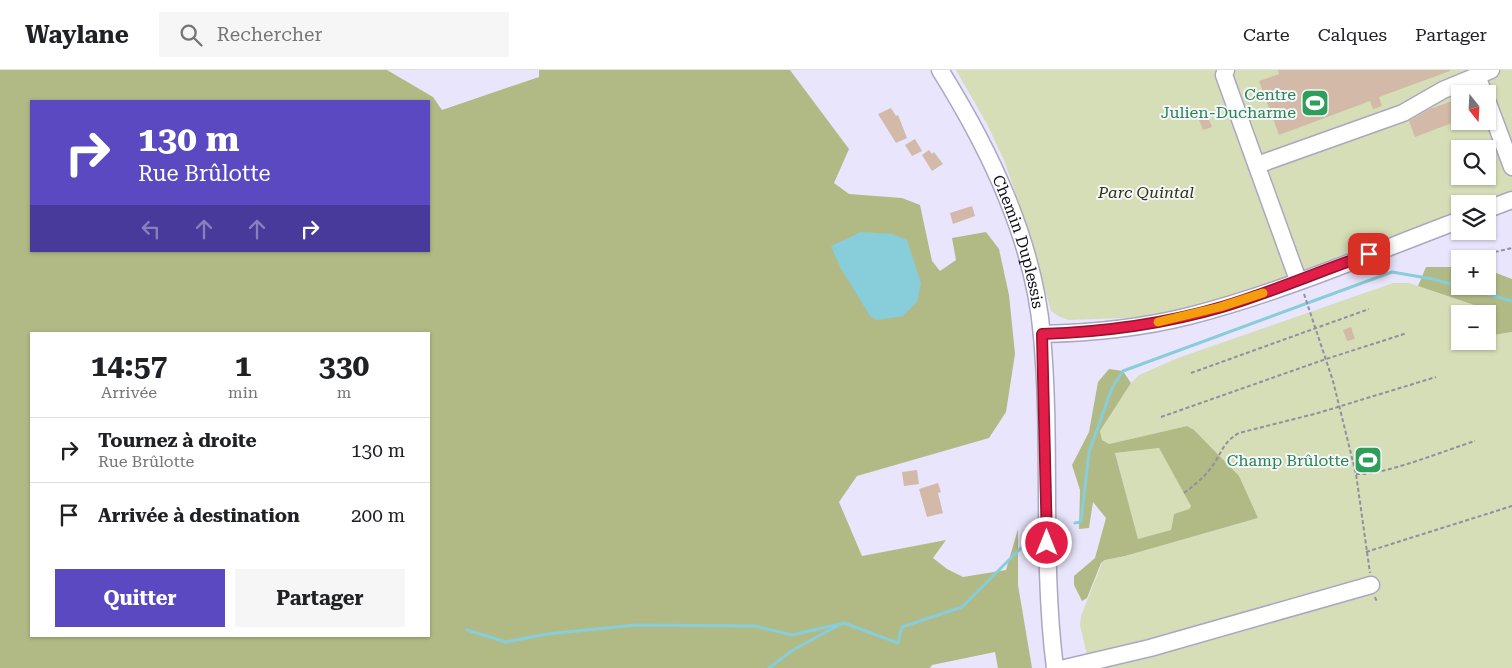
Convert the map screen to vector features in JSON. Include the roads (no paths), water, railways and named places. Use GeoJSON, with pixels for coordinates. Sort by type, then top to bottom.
{"type":"FeatureCollection","features":[{"type":"Feature","properties":{"kind":"street","name":"Chemin Duplessis"},"geometry":{"type":"LineString","coordinates":[[940,70],[977,131],[1002,183],[1032,280],[1042,334],[1047,565],[1055,668]]}},
{"type":"Feature","properties":{"kind":"street"},"geometry":{"type":"LineString","coordinates":[[1226,70],[1224,75],[1298,280]]}},
{"type":"Feature","properties":{"kind":"street"},"geometry":{"type":"LineString","coordinates":[[1257,166],[1403,113],[1443,90],[1484,73]]}},
{"type":"Feature","properties":{"kind":"street"},"geometry":{"type":"LineString","coordinates":[[1496,124],[1512,167]]}},
{"type":"Feature","properties":{"kind":"street"},"geometry":{"type":"LineString","coordinates":[[1496,206],[1512,200]]}},
{"type":"Feature","properties":{"kind":"street"},"geometry":{"type":"LineString","coordinates":[[1042,334],[1117,329],[1187,316],[1239,302],[1451,223]]}},
{"type":"Feature","properties":{"kind":"street"},"geometry":{"type":"LineString","coordinates":[[1065,668],[1132,653],[1371,585]]}},
{"type":"Feature","properties":{"kind":"water"},"geometry":{"type":"Polygon","coordinates":[[[861,232],[892,234],[907,240],[921,283],[917,302],[903,316],[877,320],[870,316],[840,267],[831,246],[861,232]]]}},
{"type":"Feature","properties":{"kind":"waterway"},"geometry":{"type":"LineString","coordinates":[[1075,523],[1081,522],[1089,452],[1112,388],[1123,371],[1392,272],[1433,279],[1512,301]]}},
{"type":"Feature","properties":{"kind":"waterway"},"geometry":{"type":"LineString","coordinates":[[467,630],[506,642],[547,634],[636,625],[755,626],[792,635],[844,623],[898,643],[902,627],[962,607],[1023,546]]}},
{"type":"Feature","properties":{"kind":"waterway"},"geometry":{"type":"LineString","coordinates":[[769,668],[793,650],[839,625]]}},
{"type":"Feature","properties":{"kind":"place","name":"Centre Julien-Ducharme"},"geometry":{"type":"Point","coordinates":[1315,103]}},
{"type":"Feature","properties":{"kind":"place","name":"Champ Brûlotte"},"geometry":{"type":"Point","coordinates":[1368,460]}},
{"type":"Feature","properties":{"kind":"park label","name":"Parc Quintal"},"geometry":{"type":"Point","coordinates":[1146,192]}}]}
